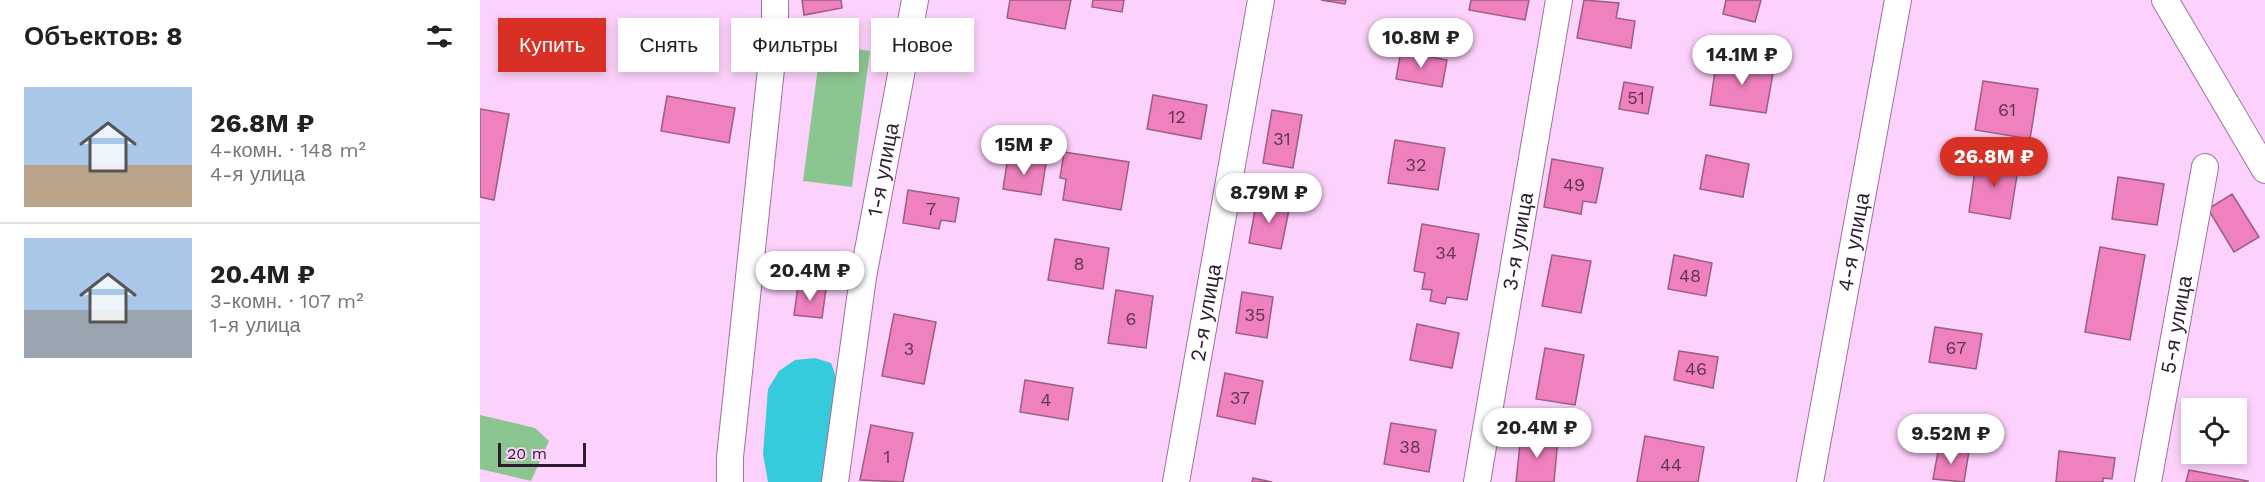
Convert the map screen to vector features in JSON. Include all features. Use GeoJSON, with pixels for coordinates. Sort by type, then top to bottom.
{"type":"FeatureCollection","features":[{"type":"Feature","properties":{"kind":"street"},"geometry":{"type":"LineString","coordinates":[[730,482],[730,457],[775,31],[775,0]]}},
{"type":"Feature","properties":{"kind":"street","name":"1-я улица"},"geometry":{"type":"LineString","coordinates":[[835,482],[862,277],[915,0]]}},
{"type":"Feature","properties":{"kind":"street","name":"2-я улица"},"geometry":{"type":"LineString","coordinates":[[1176,482],[1260,0]]}},
{"type":"Feature","properties":{"kind":"street","name":"3-я улица"},"geometry":{"type":"LineString","coordinates":[[1477,482],[1559,0]]}},
{"type":"Feature","properties":{"kind":"street","name":"4-я улица"},"geometry":{"type":"LineString","coordinates":[[1810,482],[1898,0]]}},
{"type":"Feature","properties":{"kind":"street"},"geometry":{"type":"LineString","coordinates":[[2165,0],[2265,170]]}},
{"type":"Feature","properties":{"kind":"street","name":"5-я улица"},"geometry":{"type":"LineString","coordinates":[[2148,482],[2205,167]]}},
{"type":"Feature","properties":{"kind":"shaded area"},"geometry":{"type":"Polygon","coordinates":[[[859,49],[870,51],[852,187],[803,181],[817,72],[859,72],[859,49]]]}},
{"type":"Feature","properties":{"kind":"shaded area"},"geometry":{"type":"Polygon","coordinates":[[[815,358],[831,363],[835,374],[822,482],[768,482],[763,454],[768,389],[779,371],[795,360],[815,358]]]}},
{"type":"Feature","properties":{"kind":"shaded area"},"geometry":{"type":"Polygon","coordinates":[[[480,415],[535,428],[549,441],[531,481],[480,469],[480,415]]]}},
{"type":"Feature","properties":{"kind":"building"},"geometry":{"type":"Polygon","coordinates":[[[802,0],[841,0],[842,8],[804,15],[802,0]]]}},
{"type":"Feature","properties":{"kind":"building"},"geometry":{"type":"Polygon","coordinates":[[[1010,0],[1071,0],[1065,29],[1007,18],[1010,0]]]}},
{"type":"Feature","properties":{"kind":"building"},"geometry":{"type":"Polygon","coordinates":[[[1093,0],[1124,0],[1122,12],[1092,7],[1093,0]]]}},
{"type":"Feature","properties":{"kind":"building"},"geometry":{"type":"Polygon","coordinates":[[[1321,0],[1346,0],[1345,4],[1321,0]]]}},
{"type":"Feature","properties":{"kind":"building"},"geometry":{"type":"Polygon","coordinates":[[[1471,0],[1529,0],[1525,20],[1469,10],[1471,0]]]}},
{"type":"Feature","properties":{"kind":"building"},"geometry":{"type":"Polygon","coordinates":[[[1584,0],[1619,3],[1616,18],[1635,21],[1631,48],[1577,38],[1584,0]]]}},
{"type":"Feature","properties":{"kind":"building"},"geometry":{"type":"Polygon","coordinates":[[[1726,0],[1761,0],[1755,22],[1723,14],[1726,0]]]}},
{"type":"Feature","properties":{"kind":"building"},"geometry":{"type":"Polygon","coordinates":[[[1401,51],[1447,60],[1442,87],[1396,79],[1401,51]]]}},
{"type":"Feature","properties":{"kind":"building"},"geometry":{"type":"Polygon","coordinates":[[[1717,58],[1774,67],[1766,113],[1710,105],[1717,58]]]}},
{"type":"Feature","properties":{"kind":"building"},"geometry":{"type":"Polygon","coordinates":[[[1983,81],[2038,89],[2030,139],[1975,130],[1983,81]]]}},
{"type":"Feature","properties":{"kind":"building"},"geometry":{"type":"Polygon","coordinates":[[[1624,82],[1653,87],[1648,114],[1619,109],[1624,82]]]}},
{"type":"Feature","properties":{"kind":"building"},"geometry":{"type":"Polygon","coordinates":[[[1153,95],[1207,105],[1201,139],[1147,129],[1153,95]]]}},
{"type":"Feature","properties":{"kind":"building"},"geometry":{"type":"Polygon","coordinates":[[[667,96],[735,108],[729,143],[661,131],[667,96]]]}},
{"type":"Feature","properties":{"kind":"building"},"geometry":{"type":"Polygon","coordinates":[[[480,109],[509,114],[494,200],[480,197],[480,109]]]}},
{"type":"Feature","properties":{"kind":"building"},"geometry":{"type":"Polygon","coordinates":[[[1272,110],[1302,115],[1293,168],[1263,163],[1272,110]]]}},
{"type":"Feature","properties":{"kind":"building"},"geometry":{"type":"Polygon","coordinates":[[[1395,140],[1445,148],[1438,190],[1388,183],[1395,140]]]}},
{"type":"Feature","properties":{"kind":"building"},"geometry":{"type":"Polygon","coordinates":[[[1064,152],[1129,162],[1121,210],[1063,200],[1066,179],[1060,178],[1064,152]]]}},
{"type":"Feature","properties":{"kind":"building"},"geometry":{"type":"Polygon","coordinates":[[[1706,155],[1749,164],[1743,197],[1700,189],[1706,155]]]}},
{"type":"Feature","properties":{"kind":"building"},"geometry":{"type":"Polygon","coordinates":[[[1008,157],[1046,163],[1041,195],[1003,189],[1008,157]]]}},
{"type":"Feature","properties":{"kind":"building"},"geometry":{"type":"Polygon","coordinates":[[[1977,157],[2019,163],[2010,219],[1969,212],[1977,157]]]}},
{"type":"Feature","properties":{"kind":"building"},"geometry":{"type":"Polygon","coordinates":[[[1552,159],[1603,168],[1596,203],[1583,201],[1581,214],[1544,207],[1552,159]]]}},
{"type":"Feature","properties":{"kind":"building"},"geometry":{"type":"Polygon","coordinates":[[[2118,177],[2164,184],[2157,225],[2112,219],[2118,177]]]}},
{"type":"Feature","properties":{"kind":"building"},"geometry":{"type":"Polygon","coordinates":[[[908,190],[959,198],[955,222],[941,220],[939,229],[903,223],[908,190]]]}},
{"type":"Feature","properties":{"kind":"building"},"geometry":{"type":"Polygon","coordinates":[[[2232,194],[2259,237],[2234,252],[2208,209],[2232,194]]]}},
{"type":"Feature","properties":{"kind":"building"},"geometry":{"type":"Polygon","coordinates":[[[1257,199],[1290,205],[1281,249],[1249,243],[1257,199]]]}},
{"type":"Feature","properties":{"kind":"building"},"geometry":{"type":"Polygon","coordinates":[[[1422,224],[1479,234],[1467,300],[1447,297],[1445,304],[1430,301],[1432,290],[1422,289],[1425,273],[1414,271],[1422,224]]]}},
{"type":"Feature","properties":{"kind":"building"},"geometry":{"type":"Polygon","coordinates":[[[1055,239],[1109,248],[1103,289],[1048,280],[1055,239]]]}},
{"type":"Feature","properties":{"kind":"building"},"geometry":{"type":"Polygon","coordinates":[[[2100,247],[2145,255],[2130,340],[2085,332],[2100,247]]]}},
{"type":"Feature","properties":{"kind":"building"},"geometry":{"type":"Polygon","coordinates":[[[1552,255],[1591,261],[1581,313],[1542,306],[1552,255]]]}},
{"type":"Feature","properties":{"kind":"building"},"geometry":{"type":"Polygon","coordinates":[[[1674,255],[1712,263],[1706,296],[1668,289],[1674,255]]]}},
{"type":"Feature","properties":{"kind":"building"},"geometry":{"type":"Polygon","coordinates":[[[798,286],[826,289],[822,318],[794,315],[798,286]]]}},
{"type":"Feature","properties":{"kind":"building"},"geometry":{"type":"Polygon","coordinates":[[[1116,290],[1153,296],[1146,348],[1108,343],[1116,290]]]}},
{"type":"Feature","properties":{"kind":"building"},"geometry":{"type":"Polygon","coordinates":[[[1242,292],[1273,297],[1267,338],[1236,333],[1242,292]]]}},
{"type":"Feature","properties":{"kind":"building"},"geometry":{"type":"Polygon","coordinates":[[[894,314],[936,322],[924,384],[882,376],[894,314]]]}},
{"type":"Feature","properties":{"kind":"building"},"geometry":{"type":"Polygon","coordinates":[[[1417,324],[1459,333],[1452,368],[1410,360],[1417,324]]]}},
{"type":"Feature","properties":{"kind":"building"},"geometry":{"type":"Polygon","coordinates":[[[1935,327],[1982,334],[1976,369],[1929,362],[1935,327]]]}},
{"type":"Feature","properties":{"kind":"building"},"geometry":{"type":"Polygon","coordinates":[[[1545,348],[1584,355],[1575,405],[1536,399],[1545,348]]]}},
{"type":"Feature","properties":{"kind":"building"},"geometry":{"type":"Polygon","coordinates":[[[1679,351],[1718,357],[1713,388],[1674,380],[1679,351]]]}},
{"type":"Feature","properties":{"kind":"building"},"geometry":{"type":"Polygon","coordinates":[[[1225,373],[1263,381],[1255,424],[1217,416],[1225,373]]]}},
{"type":"Feature","properties":{"kind":"building"},"geometry":{"type":"Polygon","coordinates":[[[1025,380],[1073,388],[1068,420],[1020,412],[1025,380]]]}},
{"type":"Feature","properties":{"kind":"building"},"geometry":{"type":"Polygon","coordinates":[[[1391,423],[1436,430],[1429,472],[1384,464],[1391,423]]]}},
{"type":"Feature","properties":{"kind":"building"},"geometry":{"type":"Polygon","coordinates":[[[871,425],[913,433],[903,482],[860,480],[871,425]]]}},
{"type":"Feature","properties":{"kind":"building"},"geometry":{"type":"Polygon","coordinates":[[[1521,435],[1558,438],[1554,482],[1516,482],[1521,435]]]}},
{"type":"Feature","properties":{"kind":"building"},"geometry":{"type":"Polygon","coordinates":[[[1645,436],[1704,447],[1698,482],[1637,482],[1645,436]]]}},
{"type":"Feature","properties":{"kind":"building"},"geometry":{"type":"Polygon","coordinates":[[[1939,446],[1969,451],[1964,482],[1933,479],[1939,446]]]}},
{"type":"Feature","properties":{"kind":"building"},"geometry":{"type":"Polygon","coordinates":[[[2059,451],[2115,458],[2112,479],[2103,478],[2103,482],[2056,482],[2059,451]]]}},
{"type":"Feature","properties":{"kind":"building"},"geometry":{"type":"Polygon","coordinates":[[[2189,470],[2248,481],[2248,482],[2186,482],[2189,470]]]}},
{"type":"Feature","properties":{"kind":"building"},"geometry":{"type":"Polygon","coordinates":[[[1253,478],[1272,482],[1252,482],[1253,478]]]}}]}
